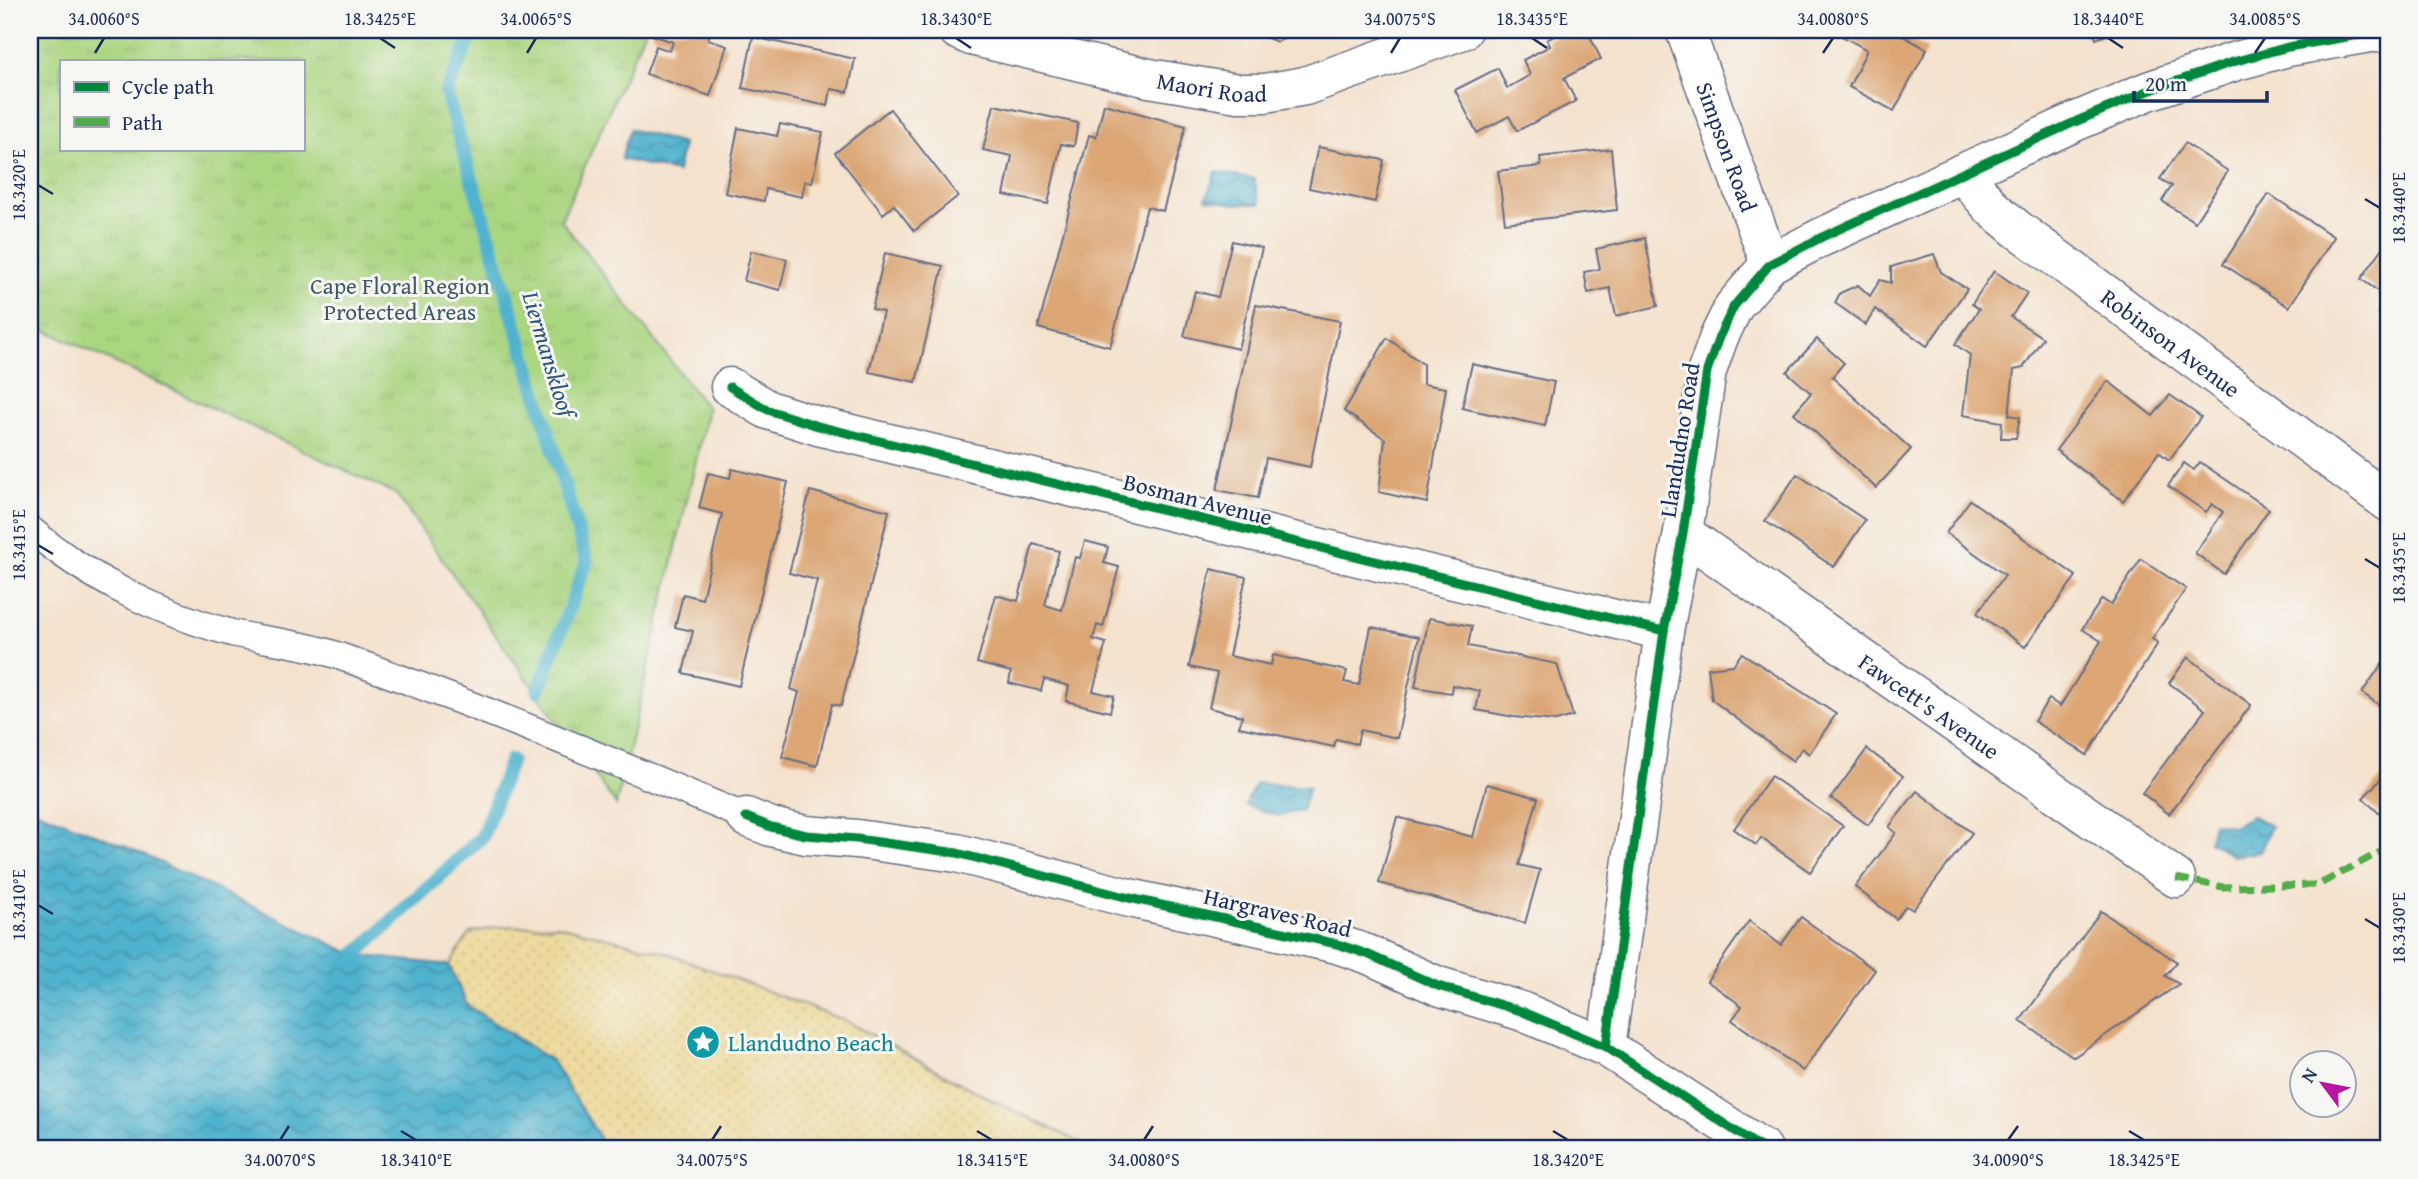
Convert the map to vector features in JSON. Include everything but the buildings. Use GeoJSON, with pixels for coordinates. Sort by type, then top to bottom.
{"type":"FeatureCollection","features":[{"type":"Feature","properties":{"kind":"street","name":"Maori Road"},"geometry":{"type":"LineString","coordinates":[[958,30],[971,36],[1149,78],[1238,93],[1265,93],[1305,86],[1463,30]]}},
{"type":"Feature","properties":{"kind":"street","name":"Simpson Road"},"geometry":{"type":"LineString","coordinates":[[1685,30],[1770,264]]}},
{"type":"Feature","properties":{"kind":"street","name":"Llandudno Road"},"geometry":{"type":"LineString","coordinates":[[1606,1047],[1664,631],[1683,533],[1707,371],[1734,306],[1770,264],[1822,237],[2148,91],[2233,62],[2288,47],[2370,33],[2388,33]]}},
{"type":"Feature","properties":{"kind":"street","name":"Robinson Avenue"},"geometry":{"type":"LineString","coordinates":[[1962,173],[1993,209],[2017,229],[2388,502]]}},
{"type":"Feature","properties":{"kind":"street","name":"Bosman Avenue"},"geometry":{"type":"LineString","coordinates":[[730,387],[768,410],[818,426],[1664,631]]}},
{"type":"Feature","properties":{"kind":"street","name":"Fawcett's Avenue"},"geometry":{"type":"LineString","coordinates":[[1683,533],[2176,878]]}},
{"type":"Feature","properties":{"kind":"street","name":"Hargraves Road"},"geometry":{"type":"LineString","coordinates":[[746,817],[771,827],[806,835],[957,853],[1125,897],[1337,944],[1367,954],[1438,986],[1521,1011],[1606,1047],[1763,1149]]}},
{"type":"Feature","properties":{"kind":"lane"},"geometry":{"type":"LineString","coordinates":[[30,529],[55,551],[120,590],[165,611],[232,633],[319,649],[417,683],[746,817]]}},
{"type":"Feature","properties":{"kind":"sand","name":"Llandudno Beach"},"geometry":{"type":"Polygon","coordinates":[[[558,925],[664,952],[848,1022],[980,1094],[1093,1149],[604,1149],[552,1061],[467,1005],[449,965],[470,933],[498,927],[558,925]]]}},
{"type":"Feature","properties":{"kind":"green space","name":"Cape Floral Region Protected Areas"},"geometry":{"type":"Polygon","coordinates":[[[30,30],[645,30],[561,220],[708,409],[616,805],[396,494],[30,323],[30,30]]]}},
{"type":"Feature","properties":{"kind":"water"},"geometry":{"type":"Polygon","coordinates":[[[630,129],[683,144],[677,172],[621,159],[630,129]]]}},
{"type":"Feature","properties":{"kind":"water"},"geometry":{"type":"Polygon","coordinates":[[[1216,172],[1254,179],[1260,204],[1235,204],[1206,199],[1216,172]]]}},
{"type":"Feature","properties":{"kind":"water"},"geometry":{"type":"Polygon","coordinates":[[[1256,783],[1309,787],[1302,810],[1278,816],[1245,805],[1256,783]]]}},
{"type":"Feature","properties":{"kind":"water"},"geometry":{"type":"Polygon","coordinates":[[[30,808],[125,846],[355,955],[449,965],[467,1005],[552,1061],[604,1149],[30,1149],[30,808]]]}},
{"type":"Feature","properties":{"kind":"water"},"geometry":{"type":"Polygon","coordinates":[[[2252,816],[2271,826],[2260,852],[2233,856],[2209,841],[2213,823],[2233,826],[2252,816]]]}},
{"type":"Feature","properties":{"kind":"waterway","name":"Liermanskloof"},"geometry":{"type":"LineString","coordinates":[[474,30],[446,93],[587,561],[538,691]]}},
{"type":"Feature","properties":{"kind":"waterway","name":"Liermanskloof"},"geometry":{"type":"LineString","coordinates":[[355,955],[482,837],[511,760]]}},
{"type":"Feature","properties":{"kind":"marked path"},"geometry":{"type":"LineString","coordinates":[[2176,878],[2223,887],[2318,885],[2388,848]]}},
{"type":"Feature","properties":{"kind":"cycle path"},"geometry":{"type":"LineString","coordinates":[[1606,1047],[1664,631],[1683,533],[1707,371],[1734,306],[1770,264],[1822,237],[2148,91],[2233,62],[2288,47],[2370,33],[2388,33]]}},
{"type":"Feature","properties":{"kind":"cycle path"},"geometry":{"type":"LineString","coordinates":[[730,387],[768,410],[818,426],[1664,631]]}},
{"type":"Feature","properties":{"kind":"cycle path"},"geometry":{"type":"LineString","coordinates":[[746,817],[771,827],[806,835],[957,853],[1125,897],[1337,944],[1367,954],[1438,986],[1521,1011],[1606,1047],[1763,1149]]}},
{"type":"Feature","properties":{"kind":"place","name":"Llandudno Beach"},"geometry":{"type":"Point","coordinates":[703,1042]}}]}
